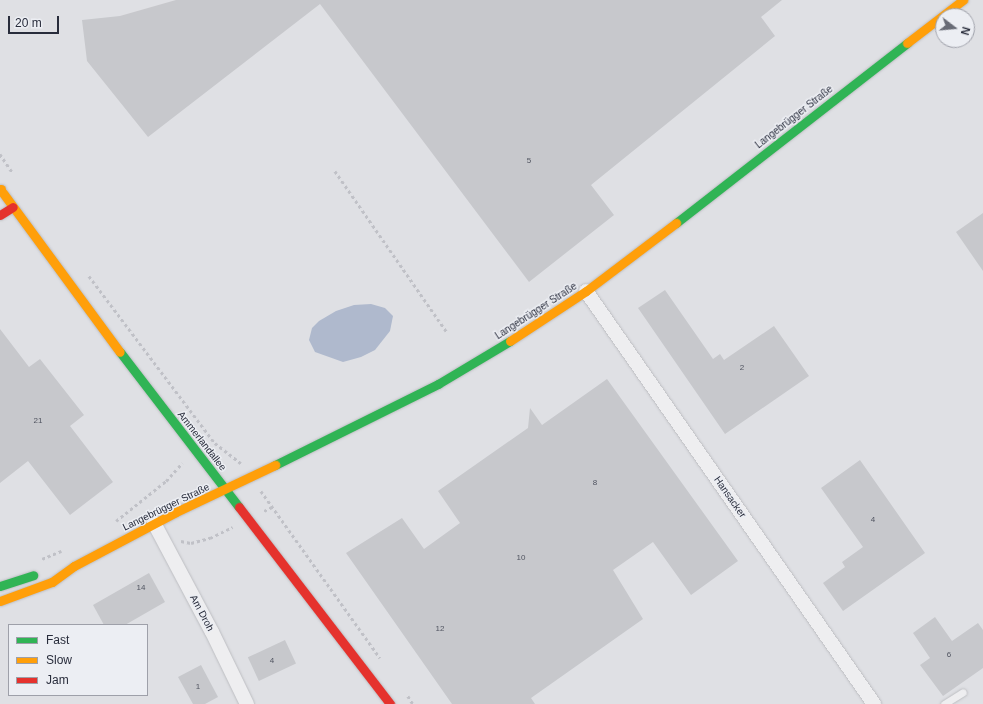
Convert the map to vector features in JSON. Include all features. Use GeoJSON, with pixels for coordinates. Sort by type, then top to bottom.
{"type":"FeatureCollection","features":[{"type":"Feature","properties":{"kind":"main road","name":"Langebrügger Straße"},"geometry":{"type":"LineString","coordinates":[[0,601],[52,582],[74,566],[154,523],[226,490],[438,384],[586,291],[963,0]]}},
{"type":"Feature","properties":{"kind":"main road","name":"Ammerlandallee"},"geometry":{"type":"LineString","coordinates":[[0,189],[197,453],[390,704]]}},
{"type":"Feature","properties":{"kind":"main road"},"geometry":{"type":"LineString","coordinates":[[0,215],[13,207]]}},
{"type":"Feature","properties":{"kind":"main road","name":"Langebrügger Straße"},"geometry":{"type":"LineString","coordinates":[[0,586],[45,572],[74,566]]}},
{"type":"Feature","properties":{"kind":"street","name":"Hansacker"},"geometry":{"type":"LineString","coordinates":[[586,291],[874,704]]}},
{"type":"Feature","properties":{"kind":"street","name":"Am Droh"},"geometry":{"type":"LineString","coordinates":[[154,523],[212,632],[247,704]]}},
{"type":"Feature","properties":{"kind":"lane"},"geometry":{"type":"LineString","coordinates":[[944,704],[963,692]]}},
{"type":"Feature","properties":{"kind":"path"},"geometry":{"type":"LineString","coordinates":[[0,154],[16,176]]}},
{"type":"Feature","properties":{"kind":"path"},"geometry":{"type":"LineString","coordinates":[[335,171],[446,332]]}},
{"type":"Feature","properties":{"kind":"path"},"geometry":{"type":"LineString","coordinates":[[87,274],[215,443],[237,458],[382,660]]}},
{"type":"Feature","properties":{"kind":"path","name":"Langebrügger Straße"},"geometry":{"type":"LineString","coordinates":[[113,524],[166,481],[178,465],[215,443]]}},
{"type":"Feature","properties":{"kind":"path"},"geometry":{"type":"LineString","coordinates":[[162,538],[197,541],[210,538],[272,507]]}},
{"type":"Feature","properties":{"kind":"path"},"geometry":{"type":"LineString","coordinates":[[37,561],[68,548]]}},
{"type":"Feature","properties":{"kind":"path"},"geometry":{"type":"LineString","coordinates":[[404,691],[413,704]]}},
{"type":"Feature","properties":{"kind":"water"},"geometry":{"type":"Polygon","coordinates":[[[371,304],[385,308],[393,316],[390,331],[375,350],[361,357],[343,362],[315,352],[309,340],[312,328],[319,321],[336,311],[354,305],[371,304]]]}},
{"type":"Feature","properties":{"kind":"building"},"geometry":{"type":"Polygon","coordinates":[[[176,0],[782,0],[761,17],[775,36],[591,185],[614,215],[529,282],[320,4],[148,137],[87,61],[82,20],[120,16],[176,0]]]}},
{"type":"Feature","properties":{"kind":"building"},"geometry":{"type":"Polygon","coordinates":[[[983,213],[983,271],[956,232],[983,213]]]}},
{"type":"Feature","properties":{"kind":"building"},"geometry":{"type":"Polygon","coordinates":[[[665,290],[713,359],[720,354],[724,360],[774,326],[809,376],[725,434],[638,308],[665,290]]]}},
{"type":"Feature","properties":{"kind":"building"},"geometry":{"type":"Polygon","coordinates":[[[0,329],[29,367],[40,359],[84,415],[70,426],[113,482],[70,515],[28,461],[0,483],[0,329]]]}},
{"type":"Feature","properties":{"kind":"building"},"geometry":{"type":"Polygon","coordinates":[[[607,379],[738,561],[691,595],[653,542],[613,570],[643,619],[531,698],[535,704],[452,704],[346,553],[402,518],[424,549],[460,523],[438,491],[528,428],[530,408],[542,425],[607,379]]]}},
{"type":"Feature","properties":{"kind":"building"},"geometry":{"type":"Polygon","coordinates":[[[860,460],[925,553],[843,611],[823,583],[845,567],[842,562],[863,547],[821,488],[860,460]]]}},
{"type":"Feature","properties":{"kind":"building"},"geometry":{"type":"Polygon","coordinates":[[[149,573],[165,602],[127,624],[103,624],[93,605],[149,573]]]}},
{"type":"Feature","properties":{"kind":"building"},"geometry":{"type":"Polygon","coordinates":[[[935,617],[952,641],[978,623],[983,630],[983,668],[943,696],[920,665],[930,658],[913,633],[935,617]]]}},
{"type":"Feature","properties":{"kind":"building"},"geometry":{"type":"Polygon","coordinates":[[[285,640],[296,664],[259,681],[248,657],[285,640]]]}},
{"type":"Feature","properties":{"kind":"building"},"geometry":{"type":"Polygon","coordinates":[[[201,665],[218,697],[205,704],[193,704],[178,677],[201,665]]]}},
{"type":"Feature","properties":{"kind":"traffic: fast"},"geometry":{"type":"LineString","coordinates":[[676,223],[907,43]]}},
{"type":"Feature","properties":{"kind":"traffic: fast"},"geometry":{"type":"LineString","coordinates":[[275,465],[438,384],[510,341]]}},
{"type":"Feature","properties":{"kind":"traffic: fast"},"geometry":{"type":"LineString","coordinates":[[120,352],[239,507]]}},
{"type":"Feature","properties":{"kind":"traffic: fast"},"geometry":{"type":"LineString","coordinates":[[0,586],[33,575]]}},
{"type":"Feature","properties":{"kind":"traffic: slow"},"geometry":{"type":"LineString","coordinates":[[907,43],[963,0]]}},
{"type":"Feature","properties":{"kind":"traffic: slow"},"geometry":{"type":"LineString","coordinates":[[3,193],[120,352]]}},
{"type":"Feature","properties":{"kind":"traffic: slow"},"geometry":{"type":"LineString","coordinates":[[510,341],[586,291],[676,223]]}},
{"type":"Feature","properties":{"kind":"traffic: slow"},"geometry":{"type":"LineString","coordinates":[[0,601],[52,582],[74,566],[176,512],[275,465]]}},
{"type":"Feature","properties":{"kind":"traffic: jam"},"geometry":{"type":"LineString","coordinates":[[0,215],[13,207]]}},
{"type":"Feature","properties":{"kind":"traffic: jam"},"geometry":{"type":"LineString","coordinates":[[239,507],[390,704]]}}]}
